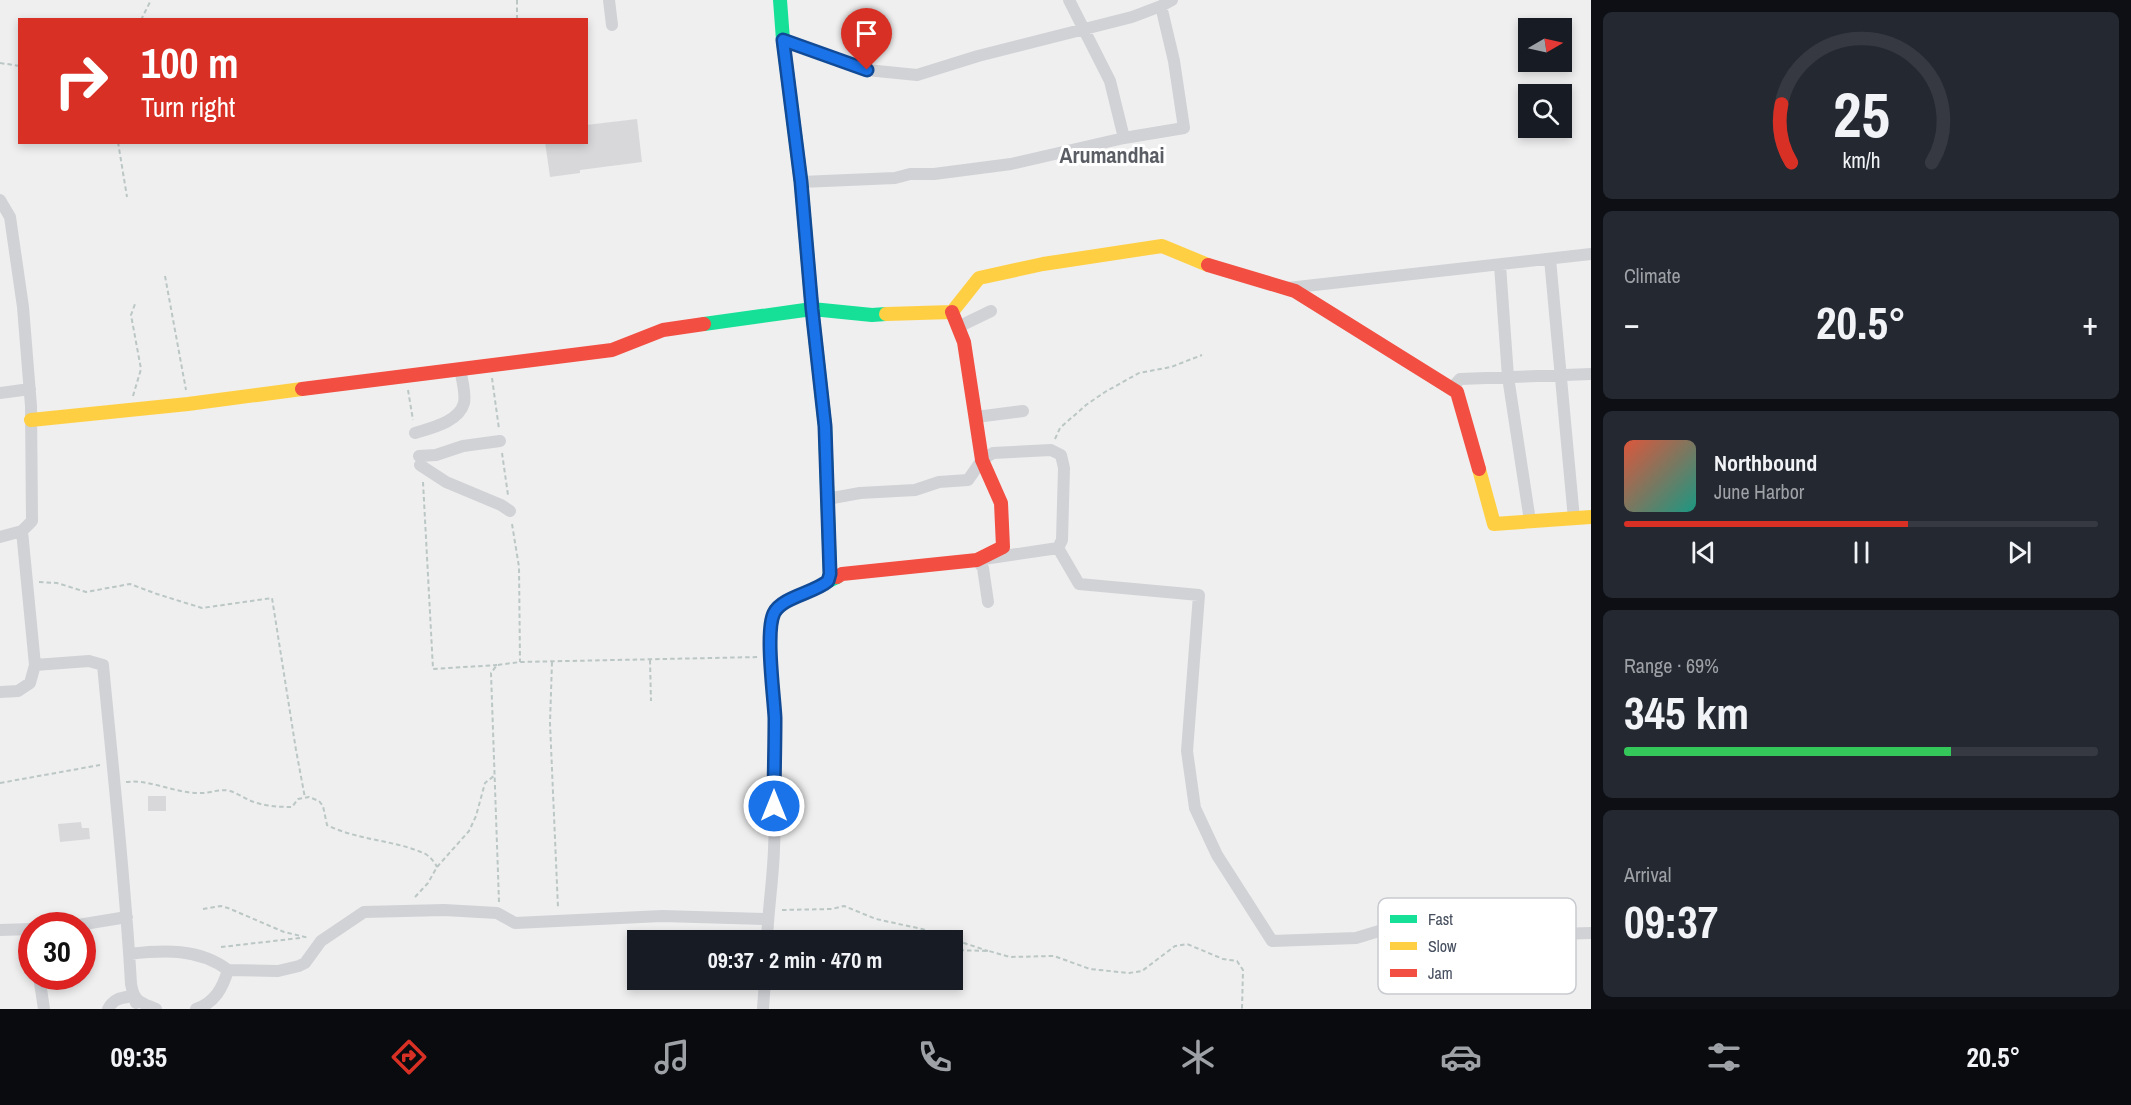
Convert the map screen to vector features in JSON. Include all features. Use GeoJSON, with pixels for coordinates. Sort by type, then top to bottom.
{"type":"FeatureCollection","features":[{"type":"Feature","properties":{"kind":"street"},"geometry":{"type":"LineString","coordinates":[[609,0],[612,25]]}},
{"type":"Feature","properties":{"kind":"street"},"geometry":{"type":"LineString","coordinates":[[780,0],[825,426],[830,574],[828,581]]}},
{"type":"Feature","properties":{"kind":"street"},"geometry":{"type":"LineString","coordinates":[[1069,0],[1110,81],[1124,138]]}},
{"type":"Feature","properties":{"kind":"street"},"geometry":{"type":"LineString","coordinates":[[783,40],[867,70],[917,75],[978,56],[1084,30],[1166,3],[1184,128],[1124,138],[1011,164],[934,174],[910,174],[895,178],[801,182]]}},
{"type":"Feature","properties":{"kind":"street"},"geometry":{"type":"LineString","coordinates":[[0,200],[10,217],[23,307],[30,389],[32,521],[22,531],[0,537]]}},
{"type":"Feature","properties":{"kind":"street"},"geometry":{"type":"LineString","coordinates":[[31,420],[188,404],[612,350],[663,330],[812,309],[872,315],[952,312],[979,278],[1043,264],[1162,246],[1222,270],[1295,291],[1457,392],[1494,524],[1591,517]]}},
{"type":"Feature","properties":{"kind":"street"},"geometry":{"type":"LineString","coordinates":[[1287,288],[1591,254]]}},
{"type":"Feature","properties":{"kind":"street"},"geometry":{"type":"LineString","coordinates":[[1550,259],[1574,519]]}},
{"type":"Feature","properties":{"kind":"street"},"geometry":{"type":"LineString","coordinates":[[1500,265],[1508,377],[1530,521]]}},
{"type":"Feature","properties":{"kind":"street"},"geometry":{"type":"LineString","coordinates":[[958,327],[991,311]]}},
{"type":"Feature","properties":{"kind":"street"},"geometry":{"type":"LineString","coordinates":[[952,312],[964,342],[982,460],[1001,503],[1003,547],[977,560]]}},
{"type":"Feature","properties":{"kind":"street"},"geometry":{"type":"LineString","coordinates":[[415,433],[439,425],[454,416],[464,405],[460,369]]}},
{"type":"Feature","properties":{"kind":"street"},"geometry":{"type":"LineString","coordinates":[[1452,388],[1460,379],[1591,374]]}},
{"type":"Feature","properties":{"kind":"street"},"geometry":{"type":"LineString","coordinates":[[0,393],[30,389]]}},
{"type":"Feature","properties":{"kind":"street"},"geometry":{"type":"LineString","coordinates":[[976,417],[1023,411]]}},
{"type":"Feature","properties":{"kind":"street"},"geometry":{"type":"LineString","coordinates":[[420,461],[463,446],[500,441]]}},
{"type":"Feature","properties":{"kind":"street"},"geometry":{"type":"LineString","coordinates":[[827,499],[860,493],[915,490],[939,482],[968,480],[982,460],[993,453],[1051,450],[1061,455],[1064,468],[1062,540],[1058,548]]}},
{"type":"Feature","properties":{"kind":"street"},"geometry":{"type":"LineString","coordinates":[[420,461],[446,482],[510,511]]}},
{"type":"Feature","properties":{"kind":"street"},"geometry":{"type":"LineString","coordinates":[[0,692],[18,691],[30,683],[35,665],[22,531]]}},
{"type":"Feature","properties":{"kind":"street"},"geometry":{"type":"LineString","coordinates":[[767,930],[774,849],[775,718],[770,628],[774,612],[787,600],[819,588],[842,574],[977,560],[1058,548]]}},
{"type":"Feature","properties":{"kind":"street"},"geometry":{"type":"LineString","coordinates":[[1058,548],[1079,584],[1199,595],[1187,751],[1195,808],[1217,855],[1272,941],[1356,938],[1378,931]]}},
{"type":"Feature","properties":{"kind":"street"},"geometry":{"type":"LineString","coordinates":[[977,560],[983,568],[988,602]]}},
{"type":"Feature","properties":{"kind":"street"},"geometry":{"type":"LineString","coordinates":[[35,665],[89,662],[103,666],[133,996],[138,1009]]}},
{"type":"Feature","properties":{"kind":"street"},"geometry":{"type":"LineString","coordinates":[[129,954],[178,951],[206,957],[228,969],[252,971],[292,969],[305,963],[315,947],[364,912],[444,910],[496,913],[515,923],[662,916],[767,919]]}},
{"type":"Feature","properties":{"kind":"street"},"geometry":{"type":"LineString","coordinates":[[96,922],[127,917]]}},
{"type":"Feature","properties":{"kind":"street"},"geometry":{"type":"LineString","coordinates":[[0,930],[18,929]]}},
{"type":"Feature","properties":{"kind":"street"},"geometry":{"type":"LineString","coordinates":[[1576,933],[1591,933]]}},
{"type":"Feature","properties":{"kind":"street"},"geometry":{"type":"LineString","coordinates":[[196,1009],[214,999],[223,986],[228,969]]}},
{"type":"Feature","properties":{"kind":"street"},"geometry":{"type":"LineString","coordinates":[[41,990],[44,1009]]}},
{"type":"Feature","properties":{"kind":"street"},"geometry":{"type":"LineString","coordinates":[[763,1009],[764,990]]}},
{"type":"Feature","properties":{"kind":"street"},"geometry":{"type":"LineString","coordinates":[[108,1009],[111,1003],[119,998],[133,996]]}},
{"type":"Feature","properties":{"kind":"street"},"geometry":{"type":"LineString","coordinates":[[133,996],[139,1002],[156,1009]]}},
{"type":"Feature","properties":{"kind":"path"},"geometry":{"type":"LineString","coordinates":[[142,18],[152,0]]}},
{"type":"Feature","properties":{"kind":"path"},"geometry":{"type":"LineString","coordinates":[[517,0],[517,18]]}},
{"type":"Feature","properties":{"kind":"path"},"geometry":{"type":"LineString","coordinates":[[0,63],[18,66]]}},
{"type":"Feature","properties":{"kind":"path"},"geometry":{"type":"LineString","coordinates":[[118,144],[127,197]]}},
{"type":"Feature","properties":{"kind":"path"},"geometry":{"type":"LineString","coordinates":[[165,276],[188,404]]}},
{"type":"Feature","properties":{"kind":"path"},"geometry":{"type":"LineString","coordinates":[[129,411],[141,369],[131,315],[135,304]]}},
{"type":"Feature","properties":{"kind":"path"},"geometry":{"type":"LineString","coordinates":[[1051,450],[1060,428],[1105,392],[1139,373],[1171,367],[1202,355]]}},
{"type":"Feature","properties":{"kind":"path"},"geometry":{"type":"LineString","coordinates":[[406,376],[415,433]]}},
{"type":"Feature","properties":{"kind":"path"},"geometry":{"type":"LineString","coordinates":[[420,461],[424,488],[433,669],[519,662],[771,657]]}},
{"type":"Feature","properties":{"kind":"path"},"geometry":{"type":"LineString","coordinates":[[27,581],[57,583],[86,592],[130,584],[202,608],[272,598],[305,798]]}},
{"type":"Feature","properties":{"kind":"path"},"geometry":{"type":"LineString","coordinates":[[650,660],[651,702]]}},
{"type":"Feature","properties":{"kind":"path"},"geometry":{"type":"LineString","coordinates":[[552,662],[550,723],[558,921]]}},
{"type":"Feature","properties":{"kind":"path"},"geometry":{"type":"LineString","coordinates":[[496,913],[500,899],[491,673],[497,665]]}},
{"type":"Feature","properties":{"kind":"path"},"geometry":{"type":"LineString","coordinates":[[0,783],[112,763]]}},
{"type":"Feature","properties":{"kind":"path"},"geometry":{"type":"LineString","coordinates":[[405,911],[428,883],[437,867],[469,831],[476,816],[484,783],[495,775]]}},
{"type":"Feature","properties":{"kind":"path"},"geometry":{"type":"LineString","coordinates":[[114,783],[135,781],[170,790],[201,794],[219,789],[232,791],[253,802],[279,807],[292,807],[298,799],[309,797],[319,801],[323,806],[327,825],[371,840],[422,852],[435,862],[437,867]]}},
{"type":"Feature","properties":{"kind":"path"},"geometry":{"type":"LineString","coordinates":[[203,909],[221,906],[228,908],[303,938]]}},
{"type":"Feature","properties":{"kind":"path"},"geometry":{"type":"LineString","coordinates":[[767,919],[777,910],[832,909],[844,906],[876,919],[922,929],[1011,957],[1054,956],[1090,969],[1129,973],[1142,971],[1175,946],[1187,944],[1223,959],[1237,961],[1243,970],[1242,1009]]}},
{"type":"Feature","properties":{"kind":"path"},"geometry":{"type":"LineString","coordinates":[[221,947],[303,938],[327,938]]}},
{"type":"Feature","properties":{"kind":"path"},"geometry":{"type":"LineString","coordinates":[[963,950],[989,951]]}},
{"type":"Feature","properties":{"kind":"building"},"geometry":{"type":"Polygon","coordinates":[[[637,119],[642,162],[580,170],[580,173],[550,177],[545,144],[588,144],[588,125],[637,119]]]}},
{"type":"Feature","properties":{"kind":"building"},"geometry":{"type":"Polygon","coordinates":[[[148,796],[166,796],[166,811],[148,811],[148,796]]]}},
{"type":"Feature","properties":{"kind":"building"},"geometry":{"type":"Polygon","coordinates":[[[81,822],[82,828],[89,828],[90,839],[60,842],[58,824],[81,822]]]}},
{"type":"Feature","properties":{"kind":"traffic: fast"},"geometry":{"type":"LineString","coordinates":[[780,0],[801,182],[812,309],[872,315],[886,314]]}},
{"type":"Feature","properties":{"kind":"traffic: fast"},"geometry":{"type":"LineString","coordinates":[[704,324],[812,309],[825,426],[830,574],[828,581],[837,577]]}},
{"type":"Feature","properties":{"kind":"traffic: slow"},"geometry":{"type":"LineString","coordinates":[[886,314],[952,312],[979,278],[1043,264],[1162,246],[1208,265]]}},
{"type":"Feature","properties":{"kind":"traffic: slow"},"geometry":{"type":"LineString","coordinates":[[31,420],[188,404],[302,389]]}},
{"type":"Feature","properties":{"kind":"traffic: slow"},"geometry":{"type":"LineString","coordinates":[[1479,469],[1494,524],[1591,517]]}},
{"type":"Feature","properties":{"kind":"traffic: jam"},"geometry":{"type":"LineString","coordinates":[[1208,265],[1295,291],[1457,392],[1479,469]]}},
{"type":"Feature","properties":{"kind":"traffic: jam"},"geometry":{"type":"LineString","coordinates":[[837,577],[842,574],[977,560],[1003,547],[1001,503],[982,460],[964,342],[952,312]]}},
{"type":"Feature","properties":{"kind":"traffic: jam"},"geometry":{"type":"LineString","coordinates":[[302,389],[612,350],[663,330],[704,324]]}},
{"type":"Feature","properties":{"kind":"district","name":"Arumandhai"},"geometry":{"type":"Point","coordinates":[1112,155]}},
{"type":"Feature","properties":{"kind":"route"},"geometry":{"type":"LineString","coordinates":[[774,806],[775,718],[770,628],[774,612],[780,606],[787,600],[819,588],[828,581],[830,574],[825,426],[801,182],[783,40],[867,70]]}}]}
